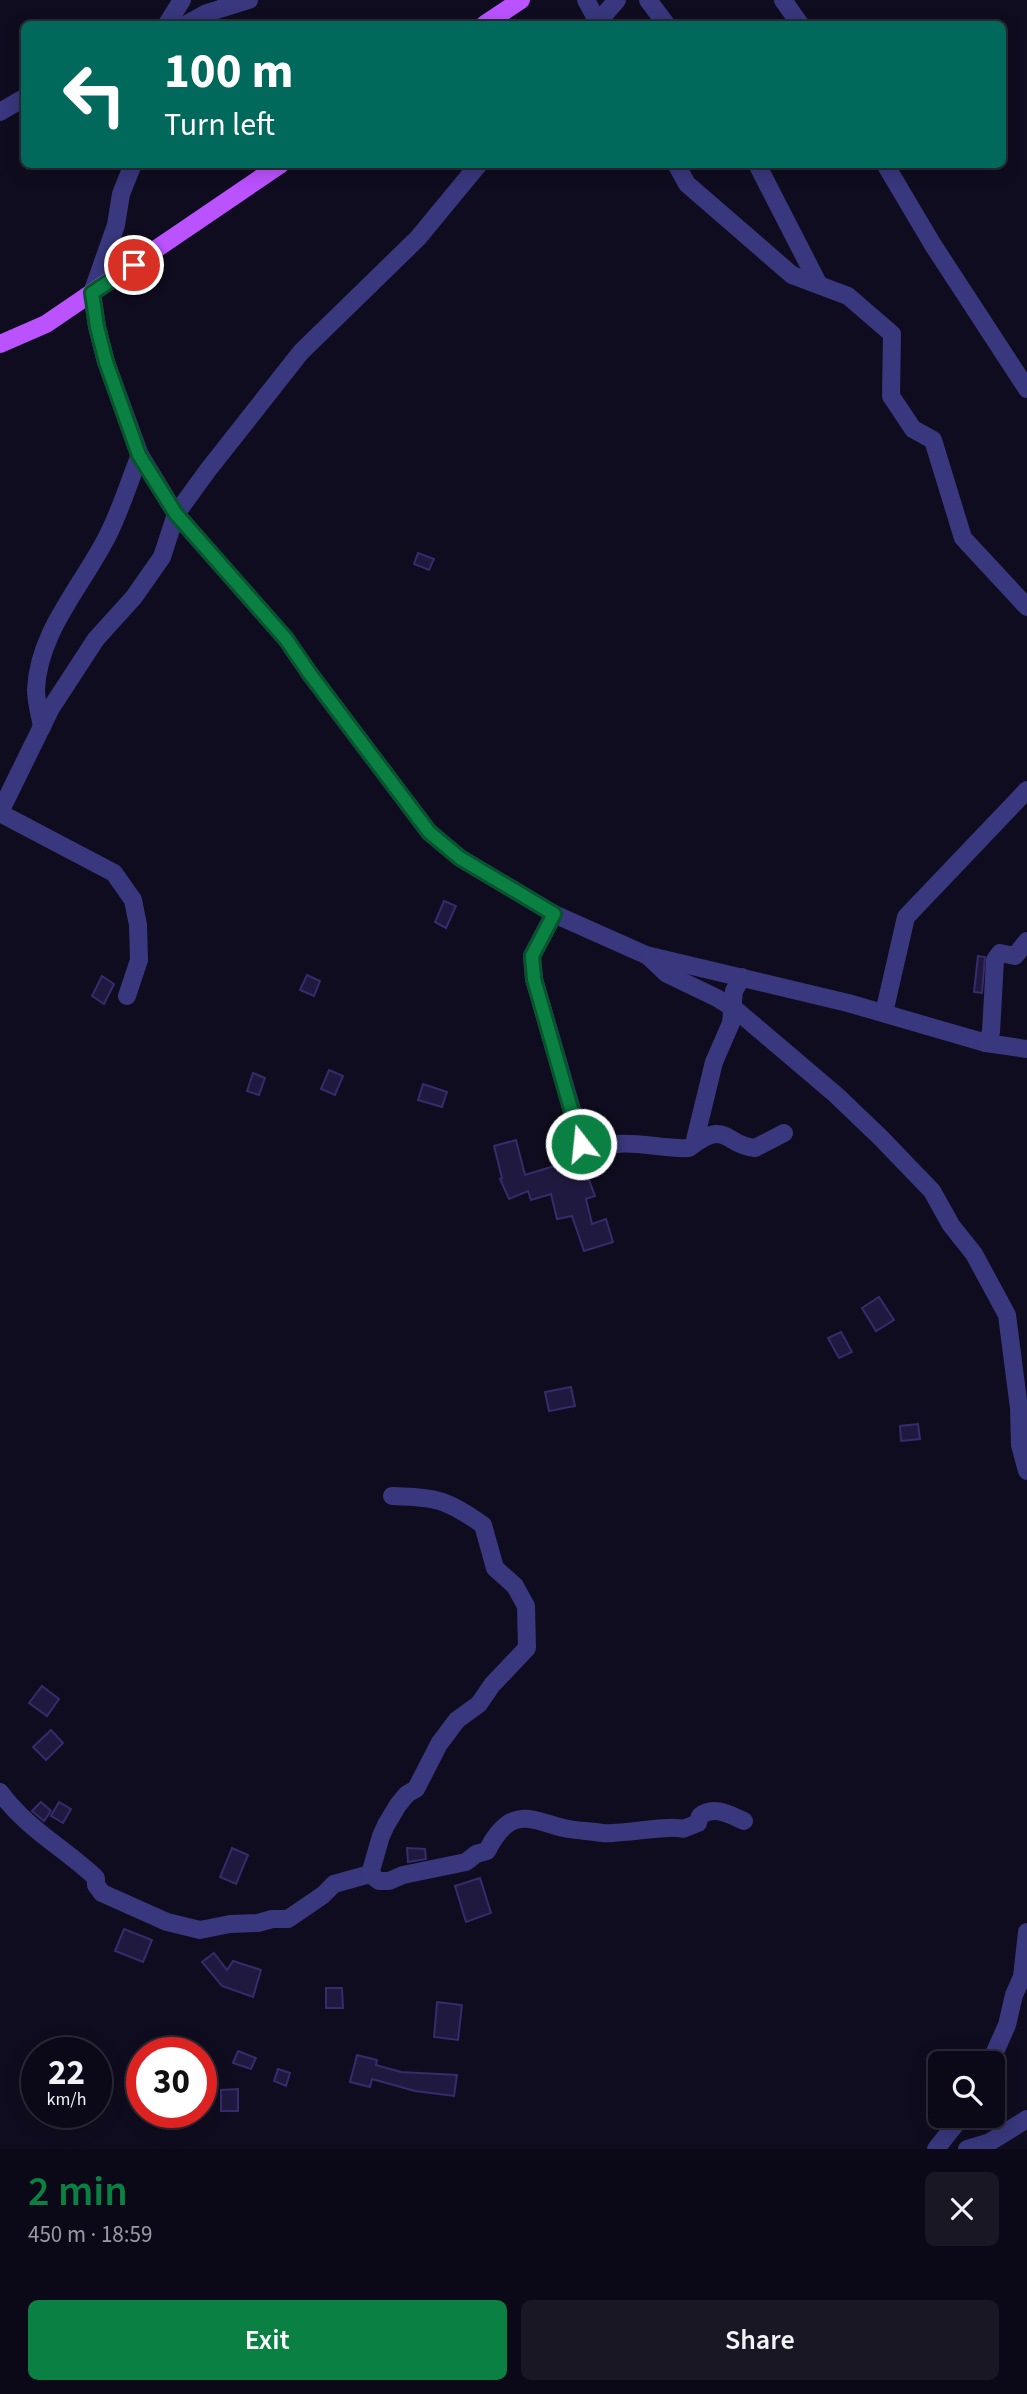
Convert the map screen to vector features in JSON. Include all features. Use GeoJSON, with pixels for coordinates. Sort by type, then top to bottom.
{"type":"FeatureCollection","features":[{"type":"Feature","properties":{"kind":"main road"},"geometry":{"type":"LineString","coordinates":[[490,21],[521,0]]}},
{"type":"Feature","properties":{"kind":"main road"},"geometry":{"type":"LineString","coordinates":[[0,344],[46,324],[275,168]]}},
{"type":"Feature","properties":{"kind":"street"},"geometry":{"type":"LineString","coordinates":[[169,21],[182,0]]}},
{"type":"Feature","properties":{"kind":"street"},"geometry":{"type":"LineString","coordinates":[[192,21],[207,13],[249,0]]}},
{"type":"Feature","properties":{"kind":"street"},"geometry":{"type":"LineString","coordinates":[[586,0],[596,21]]}},
{"type":"Feature","properties":{"kind":"street"},"geometry":{"type":"LineString","coordinates":[[600,21],[617,0]]}},
{"type":"Feature","properties":{"kind":"street"},"geometry":{"type":"LineString","coordinates":[[648,0],[664,21]]}},
{"type":"Feature","properties":{"kind":"street"},"geometry":{"type":"LineString","coordinates":[[783,0],[798,21]]}},
{"type":"Feature","properties":{"kind":"street"},"geometry":{"type":"LineString","coordinates":[[0,112],[21,101]]}},
{"type":"Feature","properties":{"kind":"street"},"geometry":{"type":"LineString","coordinates":[[131,168],[121,194],[116,225],[92,293],[106,362],[139,455],[176,514],[286,639],[429,832],[460,858],[554,914],[646,955],[884,1013],[986,1044],[1027,1049]]}},
{"type":"Feature","properties":{"kind":"street"},"geometry":{"type":"LineString","coordinates":[[127,996],[139,960],[138,925],[133,900],[114,873],[0,813],[51,708],[96,639],[134,597],[162,557],[176,514],[301,352],[418,238],[476,168]]}},
{"type":"Feature","properties":{"kind":"street"},"geometry":{"type":"LineString","coordinates":[[678,168],[687,184],[792,275],[848,296],[892,334],[891,397],[913,429],[933,440],[963,538],[1027,607]]}},
{"type":"Feature","properties":{"kind":"street"},"geometry":{"type":"LineString","coordinates":[[759,168],[819,285]]}},
{"type":"Feature","properties":{"kind":"street"},"geometry":{"type":"LineString","coordinates":[[887,168],[933,245],[1027,389]]}},
{"type":"Feature","properties":{"kind":"street"},"geometry":{"type":"LineString","coordinates":[[42,727],[36,692],[44,652],[68,602],[108,536],[139,455]]}},
{"type":"Feature","properties":{"kind":"street"},"geometry":{"type":"LineString","coordinates":[[884,1013],[906,916],[1027,790]]}},
{"type":"Feature","properties":{"kind":"street"},"geometry":{"type":"LineString","coordinates":[[554,914],[532,956],[534,979],[584,1151],[589,1153],[607,1144],[690,1148],[719,1133],[755,1148],[784,1133]]}},
{"type":"Feature","properties":{"kind":"street"},"geometry":{"type":"LineString","coordinates":[[986,1044],[991,1032],[995,960],[1000,953],[1015,956],[1027,941]]}},
{"type":"Feature","properties":{"kind":"street"},"geometry":{"type":"LineString","coordinates":[[646,955],[667,974],[732,1007],[835,1094],[932,1191],[951,1225],[974,1254],[1007,1315],[1019,1408],[1020,1444],[1027,1471]]}},
{"type":"Feature","properties":{"kind":"street"},"geometry":{"type":"LineString","coordinates":[[694,1144],[714,1062],[731,1023],[734,991],[741,977]]}},
{"type":"Feature","properties":{"kind":"street"},"geometry":{"type":"LineString","coordinates":[[370,1874],[380,1836],[397,1805],[416,1789],[430,1758],[457,1720],[479,1704],[492,1685],[521,1656],[527,1648],[528,1637],[526,1606],[515,1586],[495,1568],[483,1525],[448,1503],[431,1498],[392,1496]]}},
{"type":"Feature","properties":{"kind":"street"},"geometry":{"type":"LineString","coordinates":[[0,1793],[22,1819],[96,1878],[96,1885],[102,1893],[151,1916],[200,1930],[230,1924],[288,1919],[334,1884],[370,1874]]}},
{"type":"Feature","properties":{"kind":"street"},"geometry":{"type":"LineString","coordinates":[[370,1874],[379,1881],[389,1881],[403,1875],[466,1862],[476,1854],[488,1851],[508,1823],[523,1818],[571,1830],[603,1833],[637,1833],[676,1826],[682,1829],[698,1823],[700,1816],[712,1811],[721,1811],[744,1821]]}},
{"type":"Feature","properties":{"kind":"street"},"geometry":{"type":"LineString","coordinates":[[995,2051],[1007,2025],[1014,1995],[1022,1977],[1027,1933]]}},
{"type":"Feature","properties":{"kind":"street"},"geometry":{"type":"LineString","coordinates":[[967,2149],[990,2142],[1027,2119]]}},
{"type":"Feature","properties":{"kind":"street"},"geometry":{"type":"LineString","coordinates":[[936,2149],[953,2128]]}},
{"type":"Feature","properties":{"kind":"building"},"geometry":{"type":"Polygon","coordinates":[[[418,553],[434,559],[429,570],[414,564],[418,553]]]}},
{"type":"Feature","properties":{"kind":"building"},"geometry":{"type":"Polygon","coordinates":[[[444,901],[456,906],[446,928],[435,922],[444,901]]]}},
{"type":"Feature","properties":{"kind":"building"},"geometry":{"type":"Polygon","coordinates":[[[978,956],[985,957],[982,993],[974,992],[978,956]]]}},
{"type":"Feature","properties":{"kind":"building"},"geometry":{"type":"Polygon","coordinates":[[[307,975],[320,981],[314,996],[300,990],[307,975]]]}},
{"type":"Feature","properties":{"kind":"building"},"geometry":{"type":"Polygon","coordinates":[[[102,976],[114,984],[104,1004],[92,996],[102,976]]]}},
{"type":"Feature","properties":{"kind":"building"},"geometry":{"type":"Polygon","coordinates":[[[329,1070],[343,1076],[335,1095],[321,1089],[329,1070]]]}},
{"type":"Feature","properties":{"kind":"building"},"geometry":{"type":"Polygon","coordinates":[[[253,1073],[265,1078],[259,1095],[247,1091],[253,1073]]]}},
{"type":"Feature","properties":{"kind":"building"},"geometry":{"type":"Polygon","coordinates":[[[423,1084],[447,1092],[442,1107],[418,1100],[423,1084]]]}},
{"type":"Feature","properties":{"kind":"building"},"geometry":{"type":"Polygon","coordinates":[[[516,1140],[525,1175],[551,1167],[570,1164],[570,1168],[584,1165],[587,1180],[595,1196],[586,1199],[592,1224],[606,1219],[613,1242],[584,1251],[572,1216],[557,1219],[551,1194],[531,1200],[528,1191],[509,1199],[500,1179],[502,1178],[494,1146],[516,1140]]]}},
{"type":"Feature","properties":{"kind":"building"},"geometry":{"type":"Polygon","coordinates":[[[879,1297],[894,1320],[876,1331],[862,1308],[879,1297]]]}},
{"type":"Feature","properties":{"kind":"building"},"geometry":{"type":"Polygon","coordinates":[[[841,1332],[852,1352],[839,1358],[828,1338],[841,1332]]]}},
{"type":"Feature","properties":{"kind":"building"},"geometry":{"type":"Polygon","coordinates":[[[571,1387],[575,1406],[549,1411],[545,1392],[571,1387]]]}},
{"type":"Feature","properties":{"kind":"building"},"geometry":{"type":"Polygon","coordinates":[[[918,1424],[920,1439],[901,1441],[900,1426],[918,1424]]]}},
{"type":"Feature","properties":{"kind":"building"},"geometry":{"type":"Polygon","coordinates":[[[42,1686],[59,1699],[47,1716],[29,1703],[42,1686]]]}},
{"type":"Feature","properties":{"kind":"building"},"geometry":{"type":"Polygon","coordinates":[[[51,1730],[63,1743],[46,1760],[33,1747],[51,1730]]]}},
{"type":"Feature","properties":{"kind":"building"},"geometry":{"type":"Polygon","coordinates":[[[41,1802],[51,1811],[44,1821],[32,1811],[41,1802]]]}},
{"type":"Feature","properties":{"kind":"building"},"geometry":{"type":"Polygon","coordinates":[[[59,1802],[71,1809],[63,1823],[51,1816],[59,1802]]]}},
{"type":"Feature","properties":{"kind":"building"},"geometry":{"type":"Polygon","coordinates":[[[232,1848],[248,1855],[236,1884],[220,1877],[232,1848]]]}},
{"type":"Feature","properties":{"kind":"building"},"geometry":{"type":"Polygon","coordinates":[[[407,1848],[425,1849],[426,1859],[408,1862],[407,1848]]]}},
{"type":"Feature","properties":{"kind":"building"},"geometry":{"type":"Polygon","coordinates":[[[480,1878],[491,1913],[466,1922],[455,1886],[480,1878]]]}},
{"type":"Feature","properties":{"kind":"building"},"geometry":{"type":"Polygon","coordinates":[[[124,1929],[152,1940],[143,1962],[115,1951],[124,1929]]]}},
{"type":"Feature","properties":{"kind":"building"},"geometry":{"type":"Polygon","coordinates":[[[214,1953],[227,1970],[233,1961],[261,1970],[253,1997],[222,1986],[202,1962],[214,1953]]]}},
{"type":"Feature","properties":{"kind":"building"},"geometry":{"type":"Polygon","coordinates":[[[326,1988],[342,1988],[343,2008],[326,2008],[326,1988]]]}},
{"type":"Feature","properties":{"kind":"building"},"geometry":{"type":"Polygon","coordinates":[[[437,2002],[462,2005],[458,2040],[434,2037],[437,2002]]]}},
{"type":"Feature","properties":{"kind":"building"},"geometry":{"type":"Polygon","coordinates":[[[238,2051],[256,2058],[251,2069],[233,2063],[238,2051]]]}},
{"type":"Feature","properties":{"kind":"building"},"geometry":{"type":"Polygon","coordinates":[[[357,2055],[377,2060],[376,2065],[401,2072],[457,2075],[454,2096],[415,2091],[372,2079],[370,2087],[350,2082],[357,2055]]]}},
{"type":"Feature","properties":{"kind":"building"},"geometry":{"type":"Polygon","coordinates":[[[278,2069],[290,2073],[286,2086],[274,2081],[278,2069]]]}},
{"type":"Feature","properties":{"kind":"building"},"geometry":{"type":"Polygon","coordinates":[[[238,2089],[238,2111],[221,2111],[221,2090],[238,2089]]]}},
{"type":"Feature","properties":{"kind":"route"},"geometry":{"type":"LineString","coordinates":[[134,265],[92,293],[106,362],[139,455],[176,514],[286,639],[429,832],[460,858],[554,914],[541,934],[532,956],[534,979],[581,1144]]}}]}
